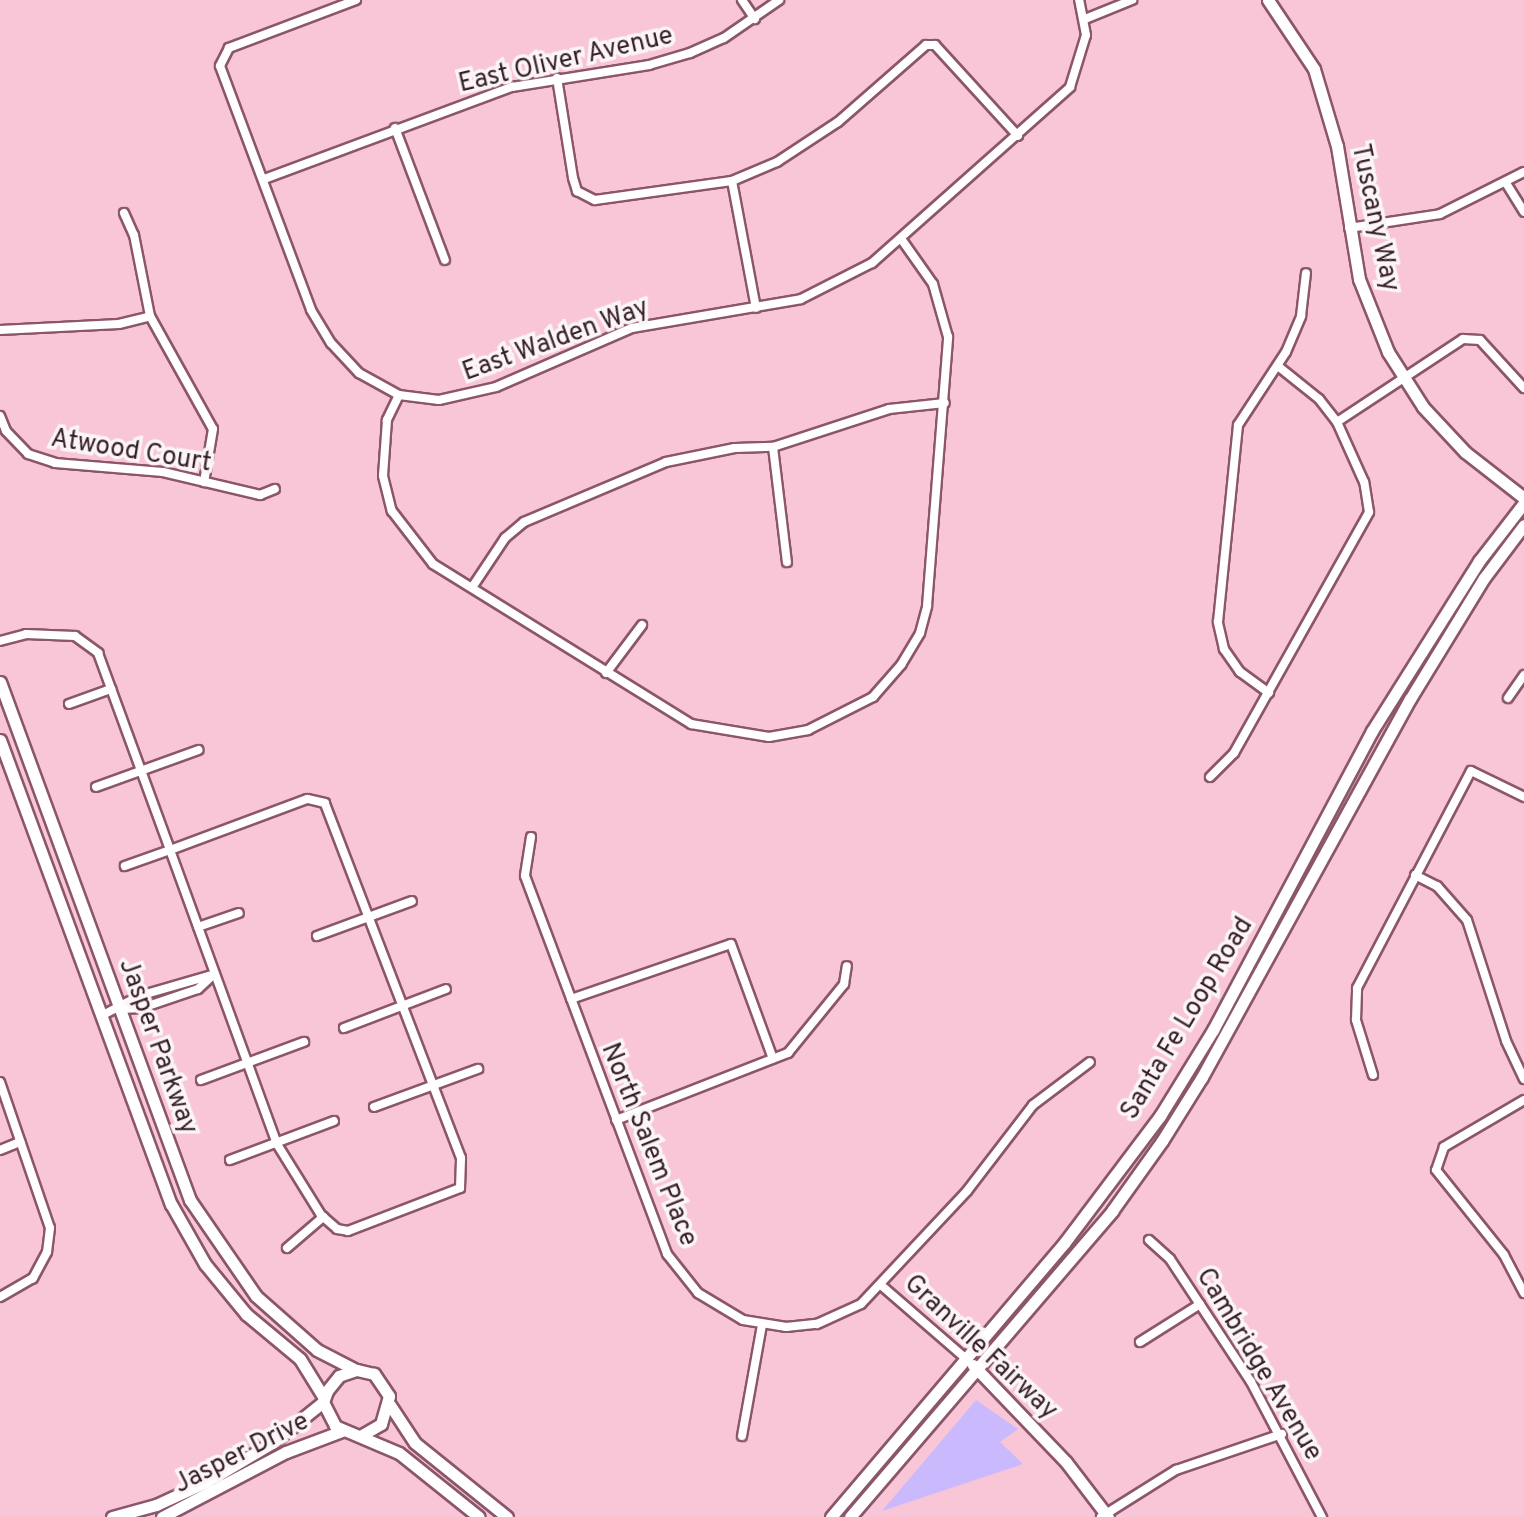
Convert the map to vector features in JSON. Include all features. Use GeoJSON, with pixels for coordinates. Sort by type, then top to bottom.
{"type":"FeatureCollection","features":[{"type":"Feature","properties":{"kind":"main road","name":"Tuscany Way"},"geometry":{"type":"LineString","coordinates":[[1268,0],[1314,69],[1337,146],[1359,279],[1388,352],[1423,407],[1465,452],[1524,501]]}},
{"type":"Feature","properties":{"kind":"main road","name":"Santa Fe Loop Road"},"geometry":{"type":"LineString","coordinates":[[831,1517],[1065,1242],[1160,1116],[1213,1030],[1372,731],[1479,561],[1524,501]]}},
{"type":"Feature","properties":{"kind":"main road","name":"Santa Fe Loop Road"},"geometry":{"type":"LineString","coordinates":[[850,1517],[1112,1211],[1162,1141],[1202,1077],[1410,699],[1484,578],[1524,525]]}},
{"type":"Feature","properties":{"kind":"main road","name":"Jasper Parkway"},"geometry":{"type":"LineString","coordinates":[[0,682],[190,1200],[206,1229],[282,1324],[356,1370]]}},
{"type":"Feature","properties":{"kind":"main road","name":"Jasper Parkway"},"geometry":{"type":"LineString","coordinates":[[0,740],[101,1016],[186,1235],[246,1314],[311,1372],[323,1400]]}},
{"type":"Feature","properties":{"kind":"main road","name":"Granville Fairway"},"geometry":{"type":"LineString","coordinates":[[965,1358],[1066,1462],[1105,1516]]}},
{"type":"Feature","properties":{"kind":"main road"},"geometry":{"type":"LineString","coordinates":[[479,1517],[422,1468],[362,1435],[342,1431],[329,1418],[323,1400],[339,1376],[356,1370],[381,1380],[390,1405],[415,1443],[507,1517]]}},
{"type":"Feature","properties":{"kind":"main road","name":"Jasper Drive"},"geometry":{"type":"LineString","coordinates":[[112,1517],[156,1505],[206,1482],[272,1443],[323,1400]]}},
{"type":"Feature","properties":{"kind":"main road"},"geometry":{"type":"LineString","coordinates":[[362,1435],[381,1424],[390,1405]]}},
{"type":"Feature","properties":{"kind":"main road","name":"Jasper Drive"},"geometry":{"type":"LineString","coordinates":[[162,1517],[286,1452],[342,1431]]}},
{"type":"Feature","properties":{"kind":"street","name":"East Walden Way"},"geometry":{"type":"LineString","coordinates":[[356,0],[229,48],[220,66],[311,310],[331,343],[359,373],[399,395],[439,400],[470,397],[632,328],[801,299],[843,281],[902,240],[1070,87],[1081,61],[1085,19]]}},
{"type":"Feature","properties":{"kind":"street"},"geometry":{"type":"LineString","coordinates":[[742,0],[755,19]]}},
{"type":"Feature","properties":{"kind":"street","name":"East Oliver Avenue"},"geometry":{"type":"LineString","coordinates":[[264,179],[467,101],[557,78],[649,65],[690,53],[755,19],[779,0]]}},
{"type":"Feature","properties":{"kind":"street"},"geometry":{"type":"LineString","coordinates":[[1079,0],[1085,19],[1132,0]]}},
{"type":"Feature","properties":{"kind":"street"},"geometry":{"type":"LineString","coordinates":[[557,78],[573,178],[586,198],[732,181],[804,146],[926,45],[935,45],[1018,136]]}},
{"type":"Feature","properties":{"kind":"street"},"geometry":{"type":"LineString","coordinates":[[395,128],[445,260]]}},
{"type":"Feature","properties":{"kind":"street"},"geometry":{"type":"LineString","coordinates":[[1349,228],[1440,214],[1524,172]]}},
{"type":"Feature","properties":{"kind":"street"},"geometry":{"type":"LineString","coordinates":[[732,181],[756,308]]}},
{"type":"Feature","properties":{"kind":"street"},"geometry":{"type":"LineString","coordinates":[[1506,183],[1524,212]]}},
{"type":"Feature","properties":{"kind":"street"},"geometry":{"type":"LineString","coordinates":[[124,213],[134,235],[150,316],[213,429],[204,482]]}},
{"type":"Feature","properties":{"kind":"street"},"geometry":{"type":"LineString","coordinates":[[399,395],[387,420],[383,476],[392,511],[433,564],[691,724],[732,735],[769,737],[808,730],[845,715],[873,697],[901,665],[927,606],[945,403],[945,320],[933,284],[902,240]]}},
{"type":"Feature","properties":{"kind":"street"},"geometry":{"type":"LineString","coordinates":[[1269,693],[1240,672],[1224,649],[1218,622],[1238,425],[1252,397],[1278,366],[1301,316],[1306,273]]}},
{"type":"Feature","properties":{"kind":"street"},"geometry":{"type":"LineString","coordinates":[[0,330],[119,324],[150,316]]}},
{"type":"Feature","properties":{"kind":"street"},"geometry":{"type":"LineString","coordinates":[[1337,422],[1472,338],[1480,340],[1524,388]]}},
{"type":"Feature","properties":{"kind":"street"},"geometry":{"type":"LineString","coordinates":[[1210,777],[1234,753],[1369,512],[1364,482],[1337,422],[1319,399],[1278,366]]}},
{"type":"Feature","properties":{"kind":"street"},"geometry":{"type":"LineString","coordinates":[[473,586],[505,538],[549,509],[694,454],[773,447],[889,409],[945,403]]}},
{"type":"Feature","properties":{"kind":"street","name":"Atwood Court"},"geometry":{"type":"LineString","coordinates":[[0,416],[6,431],[28,454],[55,463],[163,472],[260,495],[275,489]]}},
{"type":"Feature","properties":{"kind":"street"},"geometry":{"type":"LineString","coordinates":[[773,447],[787,562]]}},
{"type":"Feature","properties":{"kind":"street"},"geometry":{"type":"LineString","coordinates":[[606,673],[642,625]]}},
{"type":"Feature","properties":{"kind":"street"},"geometry":{"type":"LineString","coordinates":[[0,641],[26,634],[75,636],[98,653],[142,771],[170,850],[277,1144],[323,1217],[348,1231],[460,1188],[461,1158],[330,807],[315,798],[170,850],[125,866]]}},
{"type":"Feature","properties":{"kind":"street"},"geometry":{"type":"LineString","coordinates":[[1508,698],[1524,675]]}},
{"type":"Feature","properties":{"kind":"street"},"geometry":{"type":"LineString","coordinates":[[69,704],[111,689]]}},
{"type":"Feature","properties":{"kind":"street"},"geometry":{"type":"LineString","coordinates":[[96,787],[198,750]]}},
{"type":"Feature","properties":{"kind":"street"},"geometry":{"type":"LineString","coordinates":[[1373,1075],[1356,1020],[1357,988],[1471,771],[1524,797]]}},
{"type":"Feature","properties":{"kind":"street","name":"North Salem Place"},"geometry":{"type":"LineString","coordinates":[[531,837],[525,876],[616,1120],[680,1275],[719,1310],[762,1325],[809,1325],[838,1318],[882,1286],[967,1191],[1033,1105],[1090,1062]]}},
{"type":"Feature","properties":{"kind":"street"},"geometry":{"type":"LineString","coordinates":[[1415,875],[1437,886],[1467,920],[1506,1041],[1524,1079]]}},
{"type":"Feature","properties":{"kind":"street"},"geometry":{"type":"LineString","coordinates":[[317,936],[412,901]]}},
{"type":"Feature","properties":{"kind":"street"},"geometry":{"type":"LineString","coordinates":[[198,927],[239,913]]}},
{"type":"Feature","properties":{"kind":"street"},"geometry":{"type":"LineString","coordinates":[[571,999],[731,944],[773,1059]]}},
{"type":"Feature","properties":{"kind":"street"},"geometry":{"type":"LineString","coordinates":[[616,1120],[773,1059],[808,1035],[844,984],[847,966]]}},
{"type":"Feature","properties":{"kind":"street"},"geometry":{"type":"LineString","coordinates":[[101,1016],[119,1010],[139,996],[215,974]]}},
{"type":"Feature","properties":{"kind":"street"},"geometry":{"type":"LineString","coordinates":[[344,1028],[446,989]]}},
{"type":"Feature","properties":{"kind":"street"},"geometry":{"type":"LineString","coordinates":[[201,1080],[304,1042]]}},
{"type":"Feature","properties":{"kind":"street"},"geometry":{"type":"LineString","coordinates":[[374,1107],[478,1069]]}},
{"type":"Feature","properties":{"kind":"street"},"geometry":{"type":"LineString","coordinates":[[0,1082],[50,1228],[47,1252],[33,1278],[0,1297]]}},
{"type":"Feature","properties":{"kind":"street"},"geometry":{"type":"LineString","coordinates":[[1524,1100],[1487,1118],[1437,1158],[1436,1170],[1504,1255],[1524,1293]]}},
{"type":"Feature","properties":{"kind":"street"},"geometry":{"type":"LineString","coordinates":[[230,1160],[334,1121]]}},
{"type":"Feature","properties":{"kind":"street"},"geometry":{"type":"LineString","coordinates":[[0,1150],[20,1142]]}},
{"type":"Feature","properties":{"kind":"street"},"geometry":{"type":"LineString","coordinates":[[287,1248],[323,1217]]}},
{"type":"Feature","properties":{"kind":"street","name":"Cambridge Avenue"},"geometry":{"type":"LineString","coordinates":[[1149,1240],[1170,1259],[1282,1434],[1322,1517]]}},
{"type":"Feature","properties":{"kind":"street","name":"Granville Fairway"},"geometry":{"type":"LineString","coordinates":[[882,1286],[965,1358]]}},
{"type":"Feature","properties":{"kind":"street"},"geometry":{"type":"LineString","coordinates":[[1140,1342],[1200,1304]]}},
{"type":"Feature","properties":{"kind":"street"},"geometry":{"type":"LineString","coordinates":[[742,1436],[762,1325]]}},
{"type":"Feature","properties":{"kind":"street"},"geometry":{"type":"LineString","coordinates":[[1105,1516],[1176,1470],[1282,1434]]}},
{"type":"Feature","properties":{"kind":"shaded area"},"geometry":{"type":"Polygon","coordinates":[[[976,1400],[1018,1429],[1000,1442],[1023,1464],[882,1511],[976,1400]]]}}]}
